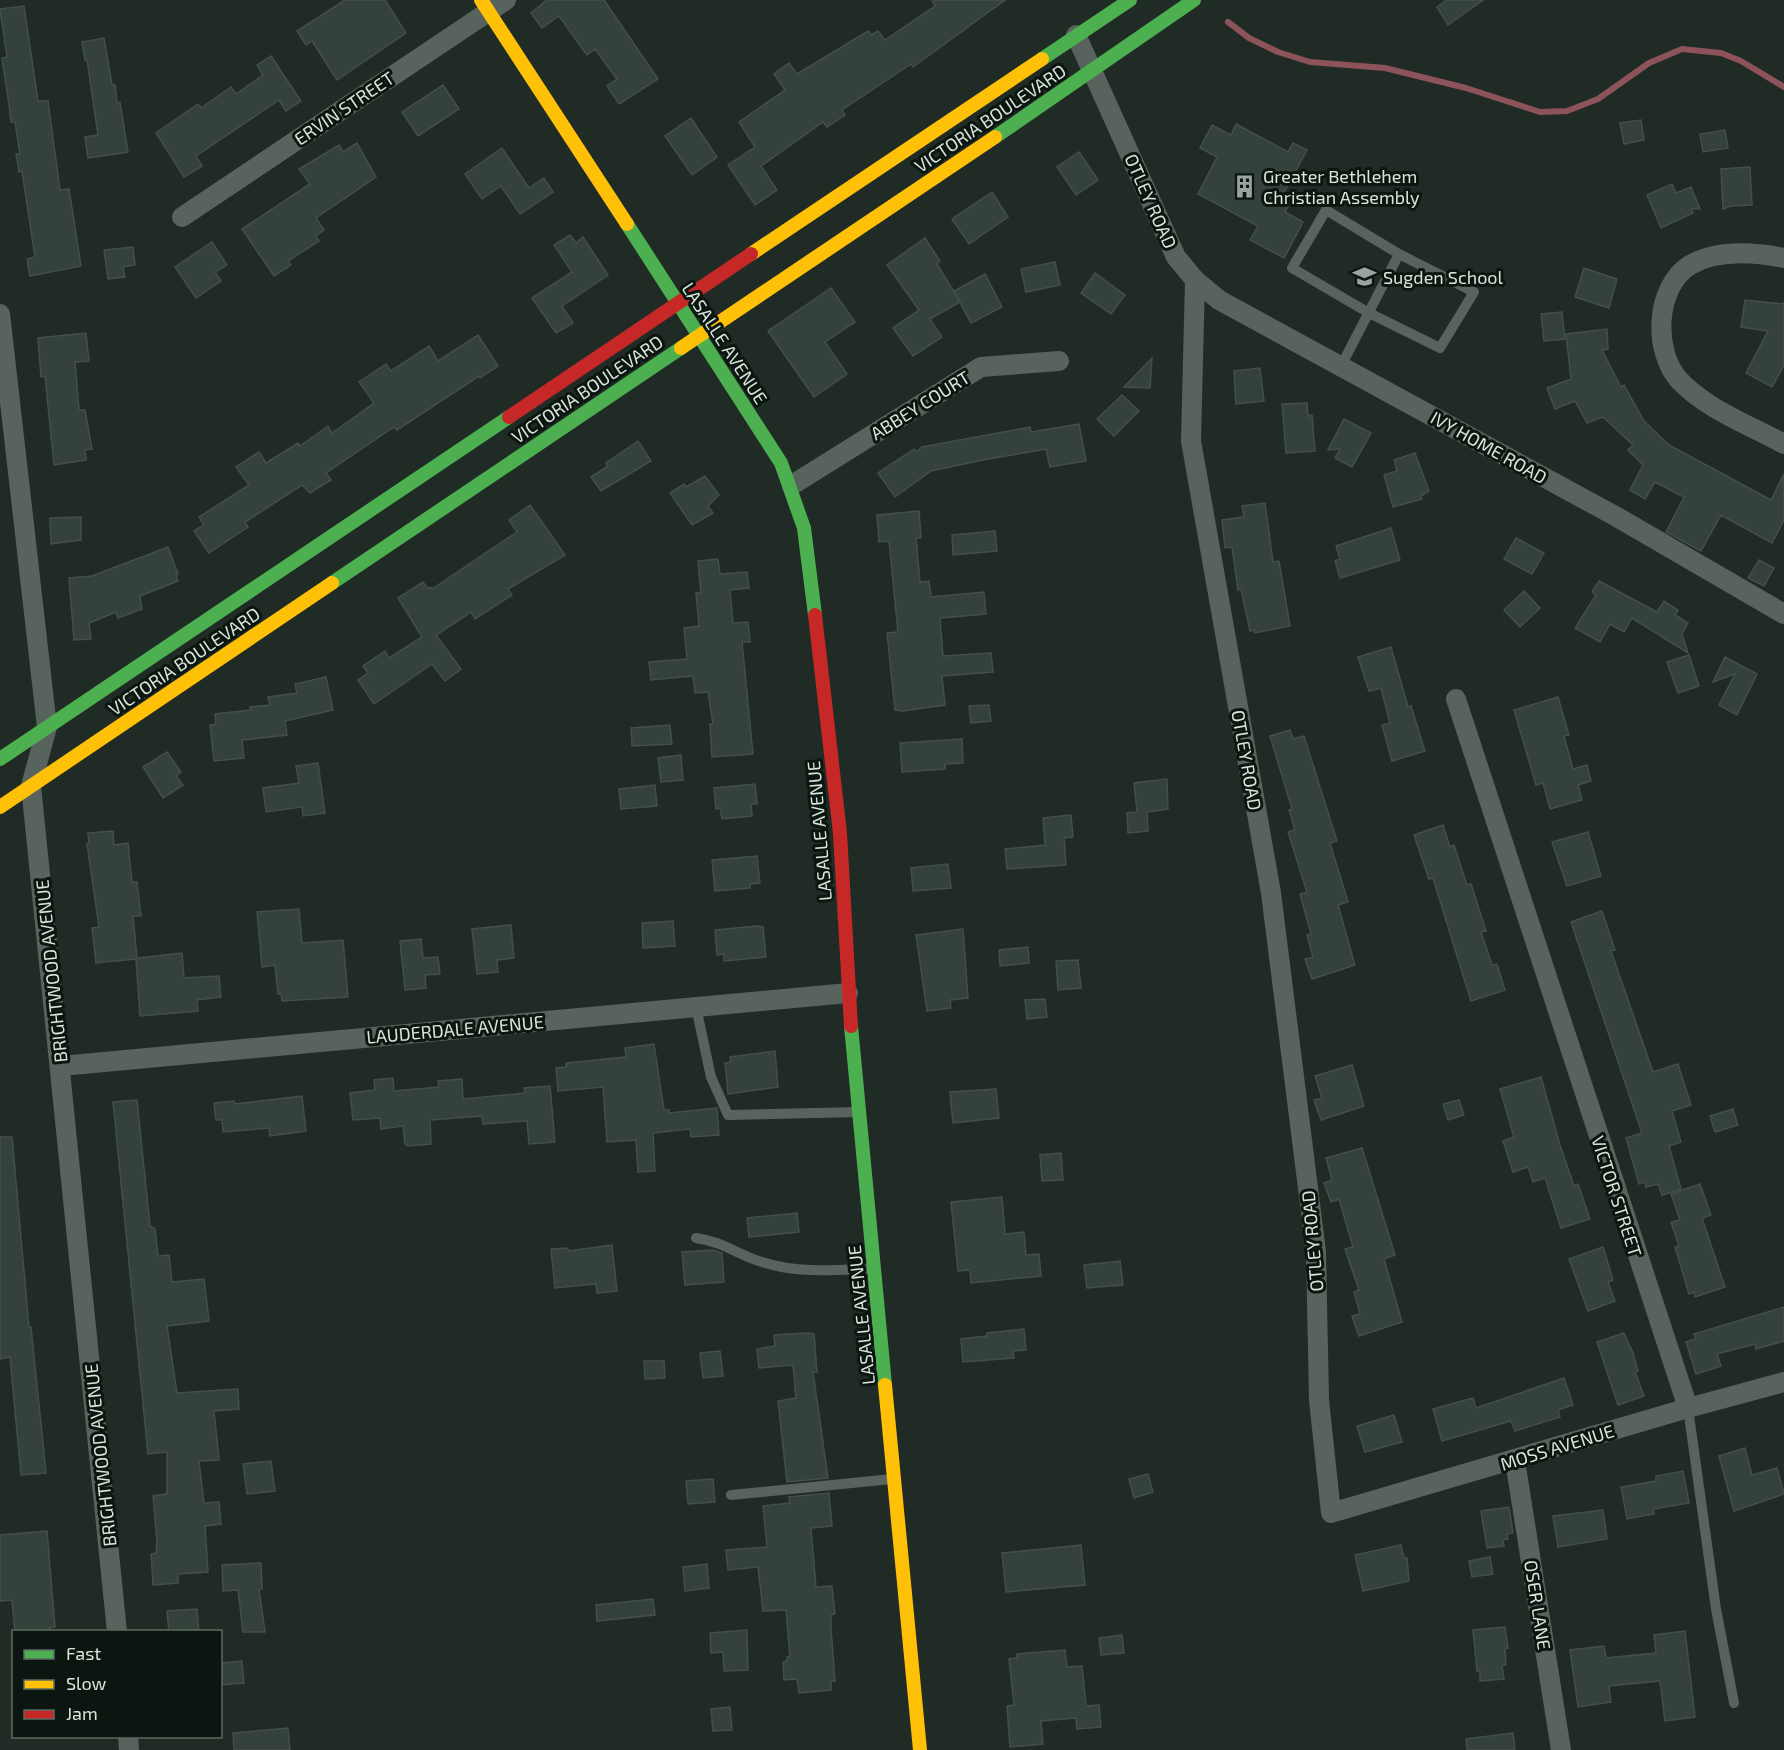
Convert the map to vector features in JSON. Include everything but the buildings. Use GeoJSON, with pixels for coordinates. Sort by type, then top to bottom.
{"type":"FeatureCollection","features":[{"type":"Feature","properties":{"kind":"main road","name":"VICTORIA BOULEVARD"},"geometry":{"type":"LineString","coordinates":[[0,759],[1130,0]]}},
{"type":"Feature","properties":{"kind":"main road","name":"VICTORIA BOULEVARD"},"geometry":{"type":"LineString","coordinates":[[0,807],[1093,71],[1194,0]]}},
{"type":"Feature","properties":{"kind":"main road","name":"LASALLE AVENUE"},"geometry":{"type":"LineString","coordinates":[[485,6],[776,453],[792,485],[806,539],[839,821],[848,993],[920,1750]]}},
{"type":"Feature","properties":{"kind":"street","name":"ERVIN STREET"},"geometry":{"type":"LineString","coordinates":[[182,217],[485,6],[506,0]]}},
{"type":"Feature","properties":{"kind":"street","name":"OTLEY ROAD"},"geometry":{"type":"LineString","coordinates":[[1076,35],[1176,257],[1195,280],[1191,441],[1271,893],[1316,1252],[1319,1400],[1331,1513]]}},
{"type":"Feature","properties":{"kind":"street"},"geometry":{"type":"LineString","coordinates":[[1784,258],[1744,253],[1705,259],[1689,266],[1677,277],[1661,321],[1662,348],[1679,380],[1700,398],[1784,444]]}},
{"type":"Feature","properties":{"kind":"street","name":"IVY HOME ROAD"},"geometry":{"type":"LineString","coordinates":[[1195,280],[1220,300],[1617,517],[1784,614]]}},
{"type":"Feature","properties":{"kind":"street","name":"BRIGHTWOOD AVENUE"},"geometry":{"type":"LineString","coordinates":[[0,314],[47,727],[31,786],[117,1630]]}},
{"type":"Feature","properties":{"kind":"street","name":"ABBEY COURT"},"geometry":{"type":"LineString","coordinates":[[792,485],[981,367],[1059,361]]}},
{"type":"Feature","properties":{"kind":"street","name":"VICTOR STREET"},"geometry":{"type":"LineString","coordinates":[[1456,699],[1688,1408]]}},
{"type":"Feature","properties":{"kind":"street","name":"LAUDERDALE AVENUE"},"geometry":{"type":"LineString","coordinates":[[61,1066],[848,993]]}},
{"type":"Feature","properties":{"kind":"street","name":"MOSS AVENUE"},"geometry":{"type":"LineString","coordinates":[[1331,1513],[1784,1382]]}},
{"type":"Feature","properties":{"kind":"street","name":"OSER LANE"},"geometry":{"type":"LineString","coordinates":[[1515,1461],[1561,1750]]}},
{"type":"Feature","properties":{"kind":"lane"},"geometry":{"type":"LineString","coordinates":[[1326,210],[1399,254],[1474,292],[1440,348],[1369,313],[1292,268],[1326,210]]}},
{"type":"Feature","properties":{"kind":"lane"},"geometry":{"type":"LineString","coordinates":[[1341,366],[1399,254]]}},
{"type":"Feature","properties":{"kind":"lane"},"geometry":{"type":"LineString","coordinates":[[696,1007],[711,1077],[728,1115],[860,1112]]}},
{"type":"Feature","properties":{"kind":"lane"},"geometry":{"type":"LineString","coordinates":[[696,1238],[718,1241],[762,1262],[809,1271],[874,1268]]}},
{"type":"Feature","properties":{"kind":"lane","name":"VICTOR STREET"},"geometry":{"type":"LineString","coordinates":[[1688,1408],[1716,1608],[1734,1703]]}},
{"type":"Feature","properties":{"kind":"lane"},"geometry":{"type":"LineString","coordinates":[[731,1494],[895,1479]]}},
{"type":"Feature","properties":{"kind":"waterway"},"geometry":{"type":"LineString","coordinates":[[1228,22],[1249,38],[1278,52],[1310,62],[1385,68],[1466,88],[1540,112],[1567,111],[1598,99],[1649,63],[1682,49],[1721,53],[1741,61],[1784,87]]}},
{"type":"Feature","properties":{"kind":"traffic: fast"},"geometry":{"type":"LineString","coordinates":[[1042,59],[1130,0]]}},
{"type":"Feature","properties":{"kind":"traffic: fast"},"geometry":{"type":"LineString","coordinates":[[995,137],[1194,0]]}},
{"type":"Feature","properties":{"kind":"traffic: fast"},"geometry":{"type":"LineString","coordinates":[[627,224],[781,463],[804,528],[815,615]]}},
{"type":"Feature","properties":{"kind":"traffic: fast"},"geometry":{"type":"LineString","coordinates":[[332,583],[681,348]]}},
{"type":"Feature","properties":{"kind":"traffic: fast"},"geometry":{"type":"LineString","coordinates":[[0,759],[509,417]]}},
{"type":"Feature","properties":{"kind":"traffic: fast"},"geometry":{"type":"LineString","coordinates":[[851,1026],[885,1385]]}},
{"type":"Feature","properties":{"kind":"traffic: slow"},"geometry":{"type":"LineString","coordinates":[[481,0],[627,224]]}},
{"type":"Feature","properties":{"kind":"traffic: slow"},"geometry":{"type":"LineString","coordinates":[[751,254],[1042,59]]}},
{"type":"Feature","properties":{"kind":"traffic: slow"},"geometry":{"type":"LineString","coordinates":[[681,348],[995,137]]}},
{"type":"Feature","properties":{"kind":"traffic: slow"},"geometry":{"type":"LineString","coordinates":[[0,807],[332,583]]}},
{"type":"Feature","properties":{"kind":"traffic: slow"},"geometry":{"type":"LineString","coordinates":[[885,1385],[920,1750]]}},
{"type":"Feature","properties":{"kind":"traffic: jam"},"geometry":{"type":"LineString","coordinates":[[509,417],[751,254]]}},
{"type":"Feature","properties":{"kind":"traffic: jam"},"geometry":{"type":"LineString","coordinates":[[815,615],[840,833],[851,1026]]}},
{"type":"Feature","properties":{"kind":"place","name":"Greater Bethlehem Christian Assembly"},"geometry":{"type":"Point","coordinates":[1245,186]}},
{"type":"Feature","properties":{"kind":"place","name":"Sugden School"},"geometry":{"type":"Point","coordinates":[1365,277]}}]}
